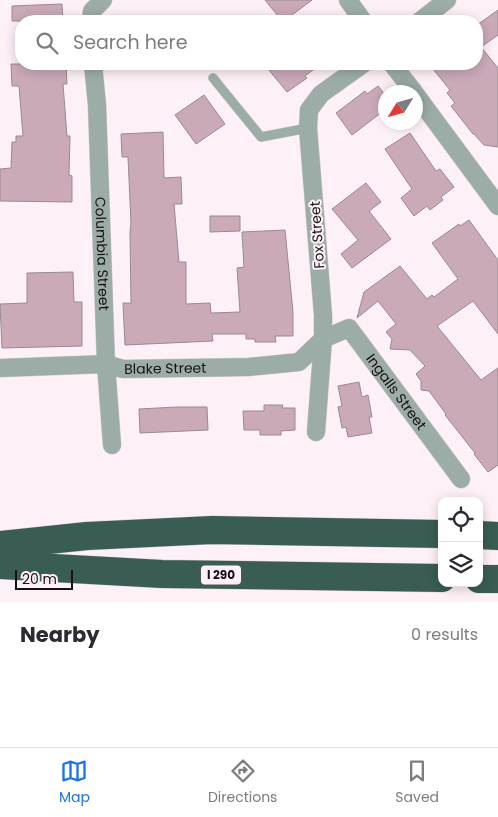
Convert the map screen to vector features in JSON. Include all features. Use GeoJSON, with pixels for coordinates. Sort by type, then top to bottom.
{"type":"FeatureCollection","features":[{"type":"Feature","properties":{"kind":"highway"},"geometry":{"type":"LineString","coordinates":[[0,545],[87,536],[212,530],[438,534]]}},
{"type":"Feature","properties":{"kind":"highway"},"geometry":{"type":"LineString","coordinates":[[483,535],[498,536]]}},
{"type":"Feature","properties":{"kind":"highway","name":"I 290"},"geometry":{"type":"LineString","coordinates":[[0,564],[162,574],[438,578]]}},
{"type":"Feature","properties":{"kind":"highway"},"geometry":{"type":"LineString","coordinates":[[483,579],[498,579]]}},
{"type":"Feature","properties":{"kind":"street"},"geometry":{"type":"LineString","coordinates":[[92,15],[92,12],[103,0]]}},
{"type":"Feature","properties":{"kind":"street"},"geometry":{"type":"LineString","coordinates":[[348,0],[359,15]]}},
{"type":"Feature","properties":{"kind":"street"},"geometry":{"type":"LineString","coordinates":[[428,15],[447,0]]}},
{"type":"Feature","properties":{"kind":"street","name":"Columbia Street"},"geometry":{"type":"LineString","coordinates":[[94,70],[97,104],[106,364],[112,444]]}},
{"type":"Feature","properties":{"kind":"street","name":"Fox Street"},"geometry":{"type":"LineString","coordinates":[[316,432],[323,339],[318,236],[308,110],[321,94],[355,70]]}},
{"type":"Feature","properties":{"kind":"street"},"geometry":{"type":"LineString","coordinates":[[397,70],[408,85]]}},
{"type":"Feature","properties":{"kind":"street"},"geometry":{"type":"LineString","coordinates":[[423,105],[498,206]]}},
{"type":"Feature","properties":{"kind":"street","name":"Ingalls Street"},"geometry":{"type":"LineString","coordinates":[[323,339],[349,328],[461,479]]}},
{"type":"Feature","properties":{"kind":"street","name":"Blake Street"},"geometry":{"type":"LineString","coordinates":[[0,368],[106,364],[123,369],[249,367],[284,364],[299,362],[323,339]]}},
{"type":"Feature","properties":{"kind":"lane"},"geometry":{"type":"LineString","coordinates":[[213,78],[261,137],[308,128]]}},
{"type":"Feature","properties":{"kind":"building"},"geometry":{"type":"Polygon","coordinates":[[[265,0],[312,0],[292,15],[277,15],[265,0]]]}},
{"type":"Feature","properties":{"kind":"building"},"geometry":{"type":"Polygon","coordinates":[[[62,4],[63,15],[15,15],[15,21],[12,21],[12,6],[62,4]]]}},
{"type":"Feature","properties":{"kind":"building"},"geometry":{"type":"Polygon","coordinates":[[[498,10],[498,35],[483,46],[483,21],[498,10]]]}},
{"type":"Feature","properties":{"kind":"building"},"geometry":{"type":"Polygon","coordinates":[[[483,49],[498,68],[498,147],[484,145],[473,134],[451,106],[455,103],[447,93],[450,90],[434,70],[483,70],[483,49]]]}},
{"type":"Feature","properties":{"kind":"building"},"geometry":{"type":"Polygon","coordinates":[[[11,64],[15,64],[15,70],[66,70],[67,84],[63,84],[67,136],[70,136],[69,175],[72,176],[72,202],[0,201],[0,169],[11,168],[12,142],[16,142],[16,136],[23,136],[19,86],[12,86],[11,64]]]}},
{"type":"Feature","properties":{"kind":"building"},"geometry":{"type":"Polygon","coordinates":[[[269,70],[313,70],[305,76],[307,78],[287,92],[269,70]]]}},
{"type":"Feature","properties":{"kind":"building"},"geometry":{"type":"Polygon","coordinates":[[[378,86],[378,115],[352,135],[336,113],[365,91],[367,94],[378,86]]]}},
{"type":"Feature","properties":{"kind":"building"},"geometry":{"type":"Polygon","coordinates":[[[204,95],[225,124],[196,144],[175,115],[204,95]]]}},
{"type":"Feature","properties":{"kind":"building"},"geometry":{"type":"Polygon","coordinates":[[[163,132],[164,178],[181,177],[182,204],[174,204],[179,262],[186,262],[186,304],[210,303],[211,313],[240,312],[237,268],[244,267],[242,232],[285,230],[293,312],[293,336],[275,336],[276,342],[255,342],[255,339],[246,339],[246,334],[212,334],[213,341],[125,345],[123,303],[131,303],[131,223],[128,157],[122,157],[121,134],[163,132]]]}},
{"type":"Feature","properties":{"kind":"building"},"geometry":{"type":"Polygon","coordinates":[[[410,133],[436,171],[440,169],[454,187],[441,197],[443,200],[430,210],[427,206],[414,216],[401,198],[412,189],[385,149],[410,133]]]}},
{"type":"Feature","properties":{"kind":"building"},"geometry":{"type":"Polygon","coordinates":[[[366,183],[381,202],[369,211],[391,239],[352,268],[341,254],[358,240],[332,209],[366,183]]]}},
{"type":"Feature","properties":{"kind":"building"},"geometry":{"type":"Polygon","coordinates":[[[210,216],[240,216],[240,231],[210,232],[210,216]]]}},
{"type":"Feature","properties":{"kind":"building"},"geometry":{"type":"Polygon","coordinates":[[[469,220],[498,260],[498,334],[473,301],[437,326],[481,380],[498,368],[498,465],[488,472],[429,391],[421,390],[421,381],[416,374],[425,366],[410,350],[390,349],[392,339],[386,332],[396,324],[378,301],[357,318],[364,292],[400,266],[427,299],[432,295],[434,297],[458,279],[432,243],[459,224],[460,226],[469,220]]]}},
{"type":"Feature","properties":{"kind":"building"},"geometry":{"type":"Polygon","coordinates":[[[73,272],[74,302],[82,302],[82,346],[2,348],[0,304],[27,303],[27,273],[73,272]]]}},
{"type":"Feature","properties":{"kind":"building"},"geometry":{"type":"Polygon","coordinates":[[[359,382],[362,397],[368,395],[372,417],[369,417],[372,433],[348,437],[346,427],[342,428],[338,407],[342,406],[338,386],[359,382]]]}},
{"type":"Feature","properties":{"kind":"building"},"geometry":{"type":"Polygon","coordinates":[[[264,405],[283,405],[282,408],[295,408],[295,430],[281,431],[281,435],[260,435],[260,430],[244,430],[243,411],[264,411],[264,405]]]}},
{"type":"Feature","properties":{"kind":"building"},"geometry":{"type":"Polygon","coordinates":[[[207,407],[208,430],[140,433],[139,409],[207,407]]]}}]}
